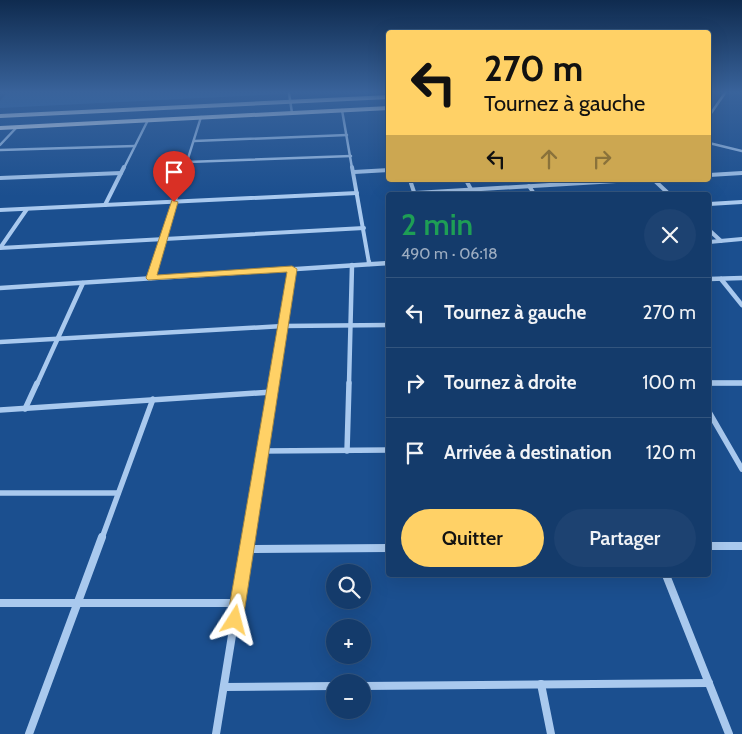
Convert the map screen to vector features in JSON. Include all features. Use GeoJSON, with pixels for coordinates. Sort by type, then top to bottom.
{"type":"FeatureCollection","features":[{"type":"Feature","properties":{"kind":"main road"},"geometry":{"type":"LineString","coordinates":[[0,128],[13,127]]}},
{"type":"Feature","properties":{"kind":"street"},"geometry":{"type":"LineString","coordinates":[[0,145],[17,127]]}},
{"type":"Feature","properties":{"kind":"street"},"geometry":{"type":"LineString","coordinates":[[105,205],[145,127]]}},
{"type":"Feature","properties":{"kind":"street"},"geometry":{"type":"LineString","coordinates":[[151,278],[198,127]]}},
{"type":"Feature","properties":{"kind":"street"},"geometry":{"type":"LineString","coordinates":[[345,127],[369,264]]}},
{"type":"Feature","properties":{"kind":"street"},"geometry":{"type":"LineString","coordinates":[[194,142],[347,135]]}},
{"type":"Feature","properties":{"kind":"street"},"geometry":{"type":"LineString","coordinates":[[711,143],[742,151]]}},
{"type":"Feature","properties":{"kind":"street"},"geometry":{"type":"LineString","coordinates":[[0,150],[136,146]]}},
{"type":"Feature","properties":{"kind":"street"},"geometry":{"type":"LineString","coordinates":[[187,162],[351,156]]}},
{"type":"Feature","properties":{"kind":"street"},"geometry":{"type":"LineString","coordinates":[[354,172],[386,170]]}},
{"type":"Feature","properties":{"kind":"street"},"geometry":{"type":"LineString","coordinates":[[0,178],[121,173]]}},
{"type":"Feature","properties":{"kind":"street"},"geometry":{"type":"LineString","coordinates":[[711,175],[742,173]]}},
{"type":"Feature","properties":{"kind":"street"},"geometry":{"type":"LineString","coordinates":[[467,182],[471,190]]}},
{"type":"Feature","properties":{"kind":"street"},"geometry":{"type":"LineString","coordinates":[[443,192],[575,182]]}},
{"type":"Feature","properties":{"kind":"street"},"geometry":{"type":"LineString","coordinates":[[656,182],[667,192]]}},
{"type":"Feature","properties":{"kind":"street"},"geometry":{"type":"LineString","coordinates":[[529,186],[534,192]]}},
{"type":"Feature","properties":{"kind":"street"},"geometry":{"type":"LineString","coordinates":[[0,210],[357,193]]}},
{"type":"Feature","properties":{"kind":"street"},"geometry":{"type":"LineString","coordinates":[[711,204],[742,202]]}},
{"type":"Feature","properties":{"kind":"street"},"geometry":{"type":"LineString","coordinates":[[0,248],[27,209]]}},
{"type":"Feature","properties":{"kind":"street"},"geometry":{"type":"LineString","coordinates":[[0,248],[364,228]]}},
{"type":"Feature","properties":{"kind":"street"},"geometry":{"type":"LineString","coordinates":[[711,232],[720,241]]}},
{"type":"Feature","properties":{"kind":"street"},"geometry":{"type":"LineString","coordinates":[[711,242],[742,239]]}},
{"type":"Feature","properties":{"kind":"street"},"geometry":{"type":"LineString","coordinates":[[0,288],[386,263]]}},
{"type":"Feature","properties":{"kind":"street"},"geometry":{"type":"LineString","coordinates":[[347,451],[352,265]]}},
{"type":"Feature","properties":{"kind":"street"},"geometry":{"type":"LineString","coordinates":[[216,734],[292,269]]}},
{"type":"Feature","properties":{"kind":"street"},"geometry":{"type":"LineString","coordinates":[[721,278],[742,305]]}},
{"type":"Feature","properties":{"kind":"street"},"geometry":{"type":"LineString","coordinates":[[711,279],[742,278]]}},
{"type":"Feature","properties":{"kind":"street"},"geometry":{"type":"LineString","coordinates":[[25,409],[83,283]]}},
{"type":"Feature","properties":{"kind":"street"},"geometry":{"type":"LineString","coordinates":[[0,342],[283,326],[386,325]]}},
{"type":"Feature","properties":{"kind":"street"},"geometry":{"type":"LineString","coordinates":[[711,383],[742,383]]}},
{"type":"Feature","properties":{"kind":"street"},"geometry":{"type":"LineString","coordinates":[[0,410],[272,392]]}},
{"type":"Feature","properties":{"kind":"street"},"geometry":{"type":"LineString","coordinates":[[29,734],[153,399]]}},
{"type":"Feature","properties":{"kind":"street"},"geometry":{"type":"LineString","coordinates":[[711,415],[742,469]]}},
{"type":"Feature","properties":{"kind":"street"},"geometry":{"type":"LineString","coordinates":[[262,451],[386,450]]}},
{"type":"Feature","properties":{"kind":"street"},"geometry":{"type":"LineString","coordinates":[[0,493],[118,493]]}},
{"type":"Feature","properties":{"kind":"street"},"geometry":{"type":"LineString","coordinates":[[711,546],[742,546]]}},
{"type":"Feature","properties":{"kind":"street"},"geometry":{"type":"LineString","coordinates":[[246,549],[386,548]]}},
{"type":"Feature","properties":{"kind":"street"},"geometry":{"type":"LineString","coordinates":[[667,577],[729,734]]}},
{"type":"Feature","properties":{"kind":"street"},"geometry":{"type":"LineString","coordinates":[[0,603],[238,603]]}},
{"type":"Feature","properties":{"kind":"street"},"geometry":{"type":"LineString","coordinates":[[371,686],[709,683]]}},
{"type":"Feature","properties":{"kind":"street"},"geometry":{"type":"LineString","coordinates":[[540,684],[551,734]]}},
{"type":"Feature","properties":{"kind":"street"},"geometry":{"type":"LineString","coordinates":[[224,687],[326,686]]}},
{"type":"Feature","properties":{"kind":"route"},"geometry":{"type":"LineString","coordinates":[[174,202],[151,278],[292,269],[235,620]]}}]}
